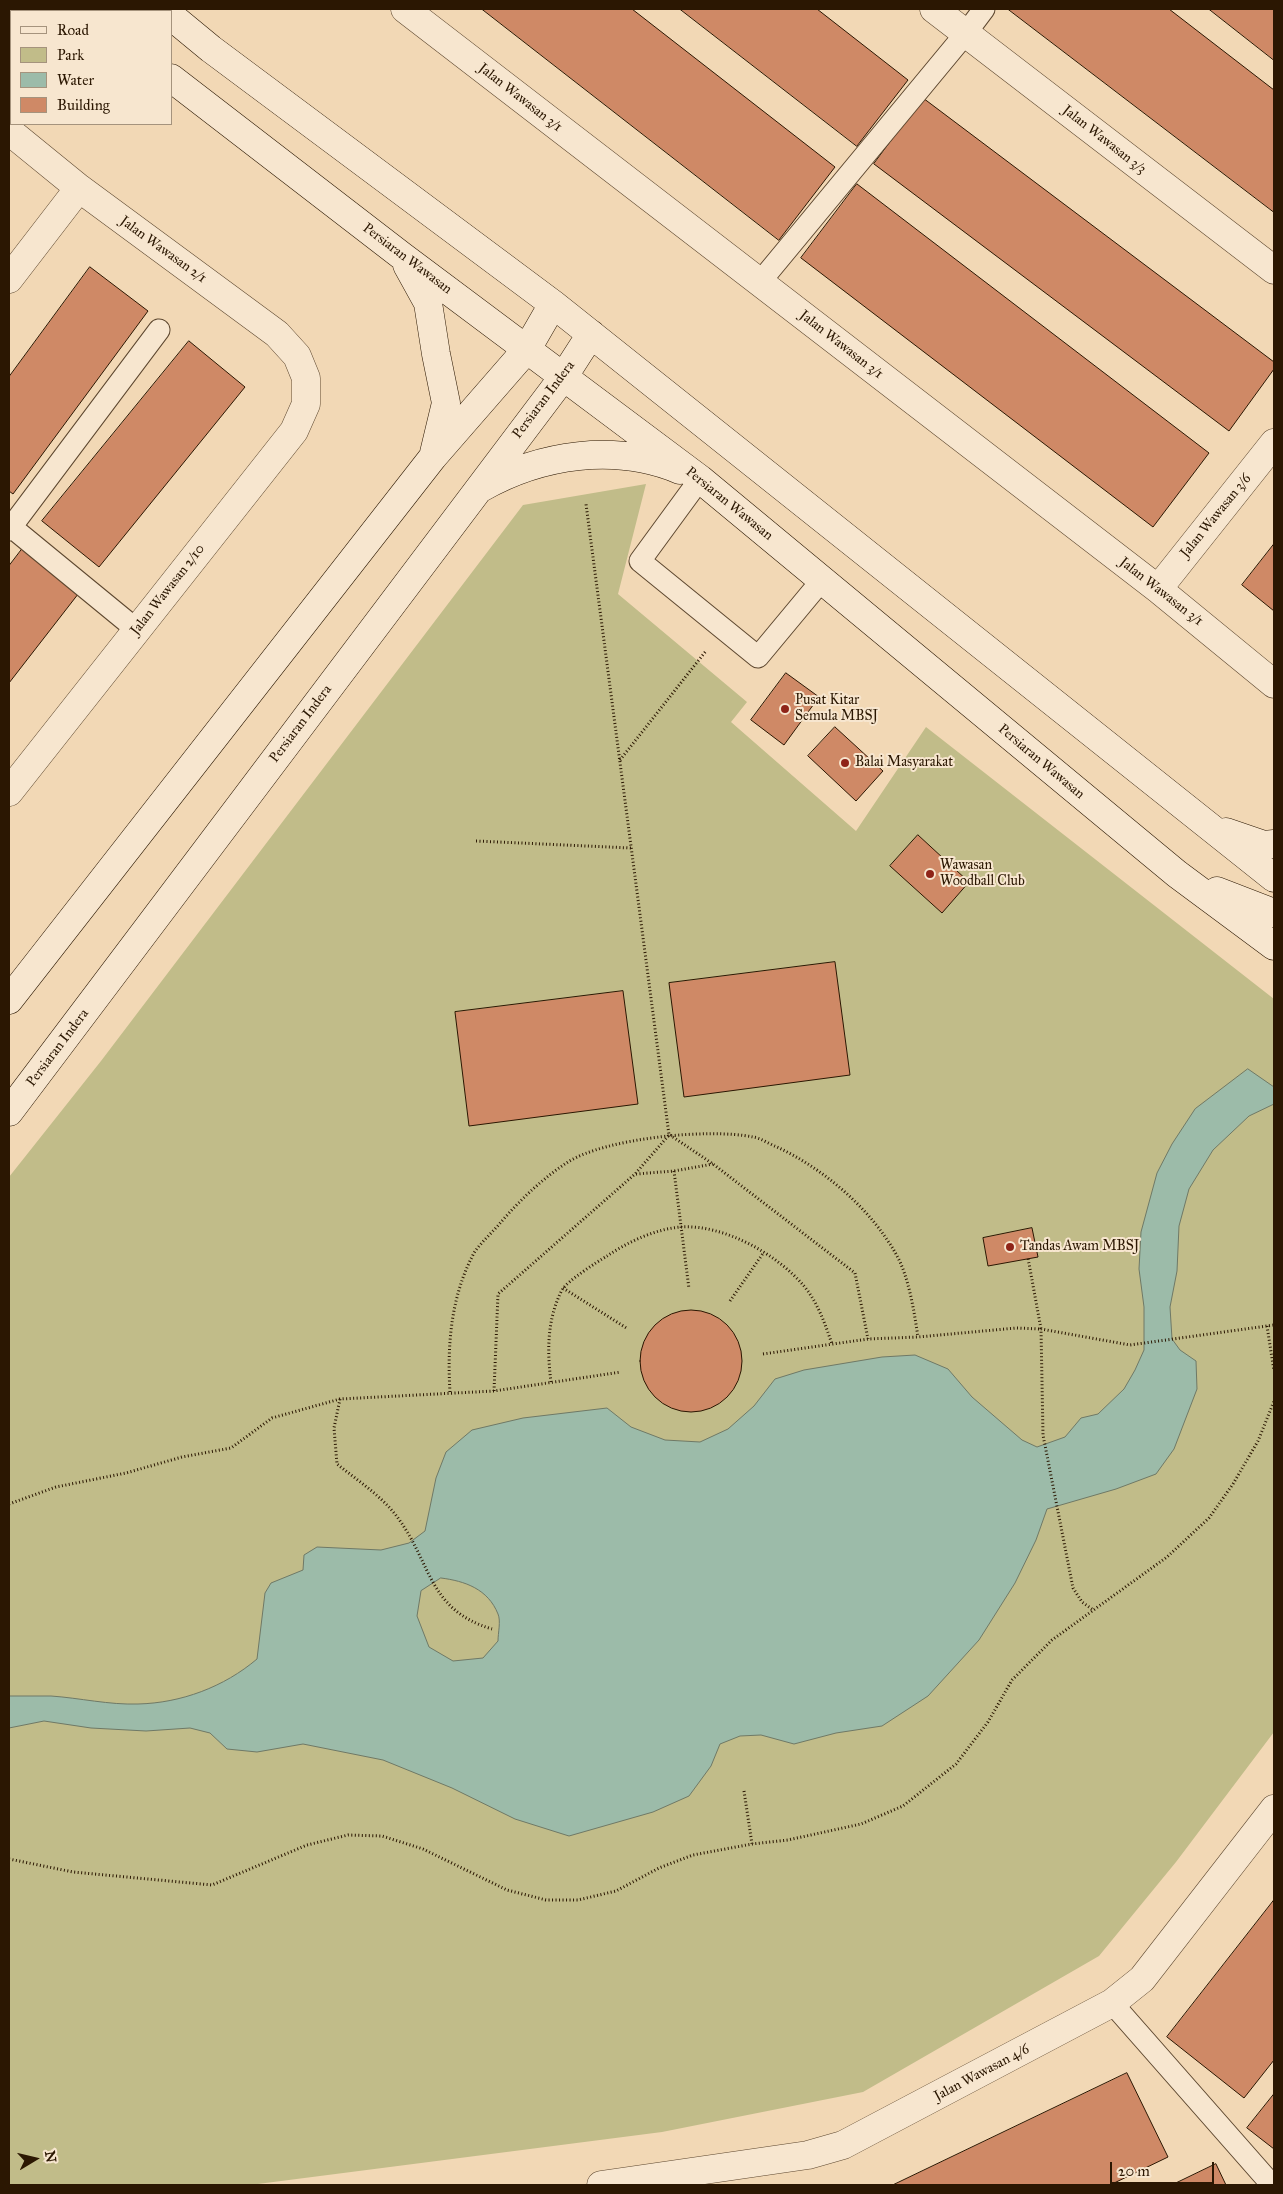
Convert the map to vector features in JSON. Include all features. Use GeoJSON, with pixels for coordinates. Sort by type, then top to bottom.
{"type":"FeatureCollection","features":[{"type":"Feature","properties":{"kind":"main road","name":"Jalan Wawasan 3/1"},"geometry":{"type":"LineString","coordinates":[[405,9],[1158,589],[1274,684]]}},
{"type":"Feature","properties":{"kind":"main road","name":"Jalan Wawasan 3/3"},"geometry":{"type":"LineString","coordinates":[[934,9],[1274,270]]}},
{"type":"Feature","properties":{"kind":"main road"},"geometry":{"type":"LineString","coordinates":[[172,17],[211,49],[553,304],[1274,878]]}},
{"type":"Feature","properties":{"kind":"main road","name":"Persiaran Wawasan"},"geometry":{"type":"LineString","coordinates":[[172,79],[402,256],[700,478],[1177,874],[1274,946]]}},
{"type":"Feature","properties":{"kind":"main road","name":"Jalan Wawasan 2/1"},"geometry":{"type":"LineString","coordinates":[[9,131],[79,188],[277,334],[297,356],[306,378]]}},
{"type":"Feature","properties":{"kind":"main road"},"geometry":{"type":"LineString","coordinates":[[9,278],[79,188]]}},
{"type":"Feature","properties":{"kind":"main road"},"geometry":{"type":"LineString","coordinates":[[402,256],[428,303],[446,403],[433,457]]}},
{"type":"Feature","properties":{"kind":"main road"},"geometry":{"type":"LineString","coordinates":[[9,1000],[433,457],[526,349],[553,304]]}},
{"type":"Feature","properties":{"kind":"main road","name":"Persiaran Indera"},"geometry":{"type":"LineString","coordinates":[[9,1112],[475,491],[564,376],[591,334]]}},
{"type":"Feature","properties":{"kind":"main road","name":"Jalan Wawasan 2/10"},"geometry":{"type":"LineString","coordinates":[[9,792],[294,431],[306,404],[306,378]]}},
{"type":"Feature","properties":{"kind":"main road","name":"Jalan Wawasan 3/6"},"geometry":{"type":"LineString","coordinates":[[1158,589],[1274,444]]}},
{"type":"Feature","properties":{"kind":"main road"},"geometry":{"type":"LineString","coordinates":[[475,491],[498,478],[524,468],[549,460],[580,456],[611,455],[642,459],[700,478]]}},
{"type":"Feature","properties":{"kind":"main road"},"geometry":{"type":"LineString","coordinates":[[1210,827],[1264,845],[1274,844]]}},
{"type":"Feature","properties":{"kind":"main road"},"geometry":{"type":"LineString","coordinates":[[1177,874],[1274,913]]}},
{"type":"Feature","properties":{"kind":"main road","name":"Jalan Wawasan 4/6"},"geometry":{"type":"LineString","coordinates":[[602,2185],[808,2155],[843,2145],[1112,2003],[1142,1979],[1274,1809]]}},
{"type":"Feature","properties":{"kind":"lane"},"geometry":{"type":"LineString","coordinates":[[760,282],[984,9]]}},
{"type":"Feature","properties":{"kind":"lane"},"geometry":{"type":"LineString","coordinates":[[137,630],[10,528],[159,330]]}},
{"type":"Feature","properties":{"kind":"lane"},"geometry":{"type":"LineString","coordinates":[[700,478],[640,562],[758,657],[822,580]]}},
{"type":"Feature","properties":{"kind":"lane"},"geometry":{"type":"LineString","coordinates":[[1112,2003],[1272,2185]]}},
{"type":"Feature","properties":{"kind":"path"},"geometry":{"type":"LineString","coordinates":[[494,1391],[498,1294],[635,1174],[669,1135],[586,504]]}},
{"type":"Feature","properties":{"kind":"path"},"geometry":{"type":"LineString","coordinates":[[620,760],[724,628]]}},
{"type":"Feature","properties":{"kind":"path"},"geometry":{"type":"LineString","coordinates":[[476,841],[631,848]]}},
{"type":"Feature","properties":{"kind":"path"},"geometry":{"type":"LineString","coordinates":[[450,1392],[448,1356],[455,1301],[475,1252],[507,1215],[541,1182],[570,1160],[599,1149],[669,1135],[712,1133],[754,1137],[802,1159],[840,1186],[867,1214],[896,1254],[912,1298],[918,1337]]}},
{"type":"Feature","properties":{"kind":"path"},"geometry":{"type":"LineString","coordinates":[[669,1135],[713,1164],[855,1273],[868,1338]]}},
{"type":"Feature","properties":{"kind":"path"},"geometry":{"type":"LineString","coordinates":[[635,1174],[674,1171],[713,1164]]}},
{"type":"Feature","properties":{"kind":"path"},"geometry":{"type":"LineString","coordinates":[[674,1171],[690,1289]]}},
{"type":"Feature","properties":{"kind":"path"},"geometry":{"type":"LineString","coordinates":[[551,1382],[547,1351],[552,1317],[563,1288],[592,1265],[621,1246],[654,1233],[681,1227],[715,1232],[764,1252],[804,1286],[820,1312],[832,1344]]}},
{"type":"Feature","properties":{"kind":"path"},"geometry":{"type":"LineString","coordinates":[[730,1301],[764,1252]]}},
{"type":"Feature","properties":{"kind":"path"},"geometry":{"type":"LineString","coordinates":[[1028,1258],[1041,1329],[1043,1435],[1073,1588],[1082,1602],[1092,1609]]}},
{"type":"Feature","properties":{"kind":"path"},"geometry":{"type":"LineString","coordinates":[[563,1288],[628,1329]]}},
{"type":"Feature","properties":{"kind":"path"},"geometry":{"type":"LineString","coordinates":[[763,1354],[868,1338],[918,1337],[1016,1328],[1041,1329],[1130,1345],[1274,1325]]}},
{"type":"Feature","properties":{"kind":"path"},"geometry":{"type":"LineString","coordinates":[[1267,1326],[1274,1371]]}},
{"type":"Feature","properties":{"kind":"path"},"geometry":{"type":"LineString","coordinates":[[9,1504],[56,1486],[126,1472],[182,1457],[231,1448],[272,1418],[340,1399],[494,1391],[621,1372]]}},
{"type":"Feature","properties":{"kind":"path"},"geometry":{"type":"LineString","coordinates":[[340,1399],[334,1428],[337,1464],[380,1498],[398,1518],[408,1533],[437,1589],[449,1606],[471,1623],[492,1629]]}},
{"type":"Feature","properties":{"kind":"path"},"geometry":{"type":"LineString","coordinates":[[9,1859],[72,1872],[212,1885],[307,1845],[348,1835],[382,1836],[423,1849],[507,1890],[546,1900],[578,1900],[616,1891],[659,1868],[693,1855],[752,1844],[788,1840],[860,1824],[903,1806],[956,1764],[988,1722],[1012,1680],[1052,1640],[1167,1556],[1209,1518],[1234,1484],[1253,1450],[1274,1401]]}},
{"type":"Feature","properties":{"kind":"path"},"geometry":{"type":"LineString","coordinates":[[744,1791],[752,1844]]}},
{"type":"Feature","properties":{"kind":"green space"},"geometry":{"type":"Polygon","coordinates":[[[646,484],[618,594],[747,702],[731,722],[856,831],[926,727],[1274,999],[1274,1732],[1176,1862],[1099,1956],[863,2092],[662,2132],[250,2185],[9,2185],[9,1177],[101,1061],[523,505],[646,484]]]}},
{"type":"Feature","properties":{"kind":"water"},"geometry":{"type":"Polygon","coordinates":[[[1248,1069],[1274,1087],[1274,1104],[1249,1116],[1213,1150],[1189,1189],[1179,1226],[1177,1271],[1170,1307],[1172,1339],[1180,1350],[1196,1361],[1197,1389],[1174,1449],[1156,1474],[1116,1489],[1047,1509],[1036,1540],[1015,1583],[979,1640],[928,1696],[882,1726],[836,1733],[794,1744],[761,1735],[740,1736],[720,1744],[711,1766],[689,1796],[653,1812],[569,1836],[515,1819],[452,1788],[383,1760],[303,1744],[257,1752],[227,1749],[210,1733],[190,1728],[146,1731],[91,1728],[44,1721],[9,1728],[9,1696],[51,1696],[127,1704],[154,1703],[186,1697],[231,1678],[257,1659],[265,1593],[271,1583],[303,1570],[304,1555],[317,1547],[381,1550],[409,1543],[425,1531],[436,1478],[446,1452],[472,1430],[523,1418],[607,1408],[631,1427],[665,1440],[700,1442],[728,1429],[754,1406],[775,1379],[804,1370],[882,1357],[915,1355],[948,1369],[972,1397],[1022,1440],[1037,1447],[1065,1437],[1081,1418],[1098,1414],[1124,1389],[1144,1350],[1144,1307],[1139,1269],[1141,1232],[1157,1173],[1172,1144],[1195,1109],[1248,1069]],[[441,1578],[421,1591],[417,1616],[429,1647],[453,1661],[483,1658],[498,1641],[499,1617],[494,1605],[482,1592],[475,1588],[459,1581],[441,1578]]]}},
{"type":"Feature","properties":{"kind":"building"},"geometry":{"type":"Polygon","coordinates":[[[482,9],[632,9],[835,167],[779,240],[482,9]]]}},
{"type":"Feature","properties":{"kind":"building"},"geometry":{"type":"Polygon","coordinates":[[[680,9],[817,9],[908,80],[857,146],[680,9]]]}},
{"type":"Feature","properties":{"kind":"building"},"geometry":{"type":"Polygon","coordinates":[[[1008,9],[1169,9],[1274,90],[1274,212],[1008,9]]]}},
{"type":"Feature","properties":{"kind":"building"},"geometry":{"type":"Polygon","coordinates":[[[1209,9],[1274,9],[1274,60],[1209,9]]]}},
{"type":"Feature","properties":{"kind":"building"},"geometry":{"type":"Polygon","coordinates":[[[923,98],[1274,362],[1274,369],[1229,431],[874,164],[923,98]]]}},
{"type":"Feature","properties":{"kind":"building"},"geometry":{"type":"Polygon","coordinates":[[[857,184],[1209,453],[1153,527],[801,258],[857,184]]]}},
{"type":"Feature","properties":{"kind":"building"},"geometry":{"type":"Polygon","coordinates":[[[90,267],[148,311],[13,494],[9,491],[9,377],[90,267]]]}},
{"type":"Feature","properties":{"kind":"building"},"geometry":{"type":"Polygon","coordinates":[[[189,341],[245,387],[99,567],[42,521],[189,341]]]}},
{"type":"Feature","properties":{"kind":"building"},"geometry":{"type":"Polygon","coordinates":[[[26,544],[82,589],[9,683],[9,566],[26,544]]]}},
{"type":"Feature","properties":{"kind":"building"},"geometry":{"type":"Polygon","coordinates":[[[1274,544],[1274,611],[1242,585],[1274,544]]]}},
{"type":"Feature","properties":{"kind":"building","name":"Pusat Kitar Semula MBSJ"},"geometry":{"type":"Polygon","coordinates":[[[786,673],[819,697],[784,745],[751,720],[786,673]]]}},
{"type":"Feature","properties":{"kind":"building","name":"Balai Masyarakat"},"geometry":{"type":"Polygon","coordinates":[[[835,727],[883,771],[856,801],[808,756],[835,727]]]}},
{"type":"Feature","properties":{"kind":"building","name":"Wawasan Woodball Club"},"geometry":{"type":"Polygon","coordinates":[[[918,835],[969,882],[942,913],[890,866],[918,835]]]}},
{"type":"Feature","properties":{"kind":"building"},"geometry":{"type":"Polygon","coordinates":[[[835,962],[850,1075],[684,1097],[669,983],[835,962]]]}},
{"type":"Feature","properties":{"kind":"building"},"geometry":{"type":"Polygon","coordinates":[[[623,991],[638,1104],[469,1126],[455,1012],[623,991]]]}},
{"type":"Feature","properties":{"kind":"building","name":"Tandas Awam MBSJ"},"geometry":{"type":"Polygon","coordinates":[[[1032,1228],[1038,1257],[988,1266],[983,1238],[1032,1228]]]}},
{"type":"Feature","properties":{"kind":"building"},"geometry":{"type":"Polygon","coordinates":[[[691,1310],[711,1314],[727,1325],[738,1341],[742,1361],[738,1381],[727,1397],[711,1408],[691,1412],[671,1408],[655,1397],[644,1381],[640,1361],[644,1341],[655,1325],[671,1314],[691,1310]]]}},
{"type":"Feature","properties":{"kind":"building"},"geometry":{"type":"Polygon","coordinates":[[[1274,1900],[1274,2060],[1244,2098],[1167,2037],[1274,1900]]]}},
{"type":"Feature","properties":{"kind":"building"},"geometry":{"type":"Polygon","coordinates":[[[1127,2073],[1168,2157],[1110,2185],[893,2185],[1127,2073]]]}},
{"type":"Feature","properties":{"kind":"building"},"geometry":{"type":"Polygon","coordinates":[[[1274,2094],[1274,2149],[1247,2128],[1274,2094]]]}},
{"type":"Feature","properties":{"kind":"building"},"geometry":{"type":"Polygon","coordinates":[[[1216,2164],[1226,2185],[1172,2185],[1216,2164]]]}},
{"type":"Feature","properties":{"kind":"place","name":"Pusat Kitar Semula MBSJ"},"geometry":{"type":"Point","coordinates":[785,709]}},
{"type":"Feature","properties":{"kind":"place","name":"Balai Masyarakat"},"geometry":{"type":"Point","coordinates":[845,763]}},
{"type":"Feature","properties":{"kind":"place","name":"Wawasan Woodball Club"},"geometry":{"type":"Point","coordinates":[930,874]}},
{"type":"Feature","properties":{"kind":"place","name":"Tandas Awam MBSJ"},"geometry":{"type":"Point","coordinates":[1010,1247]}}]}
